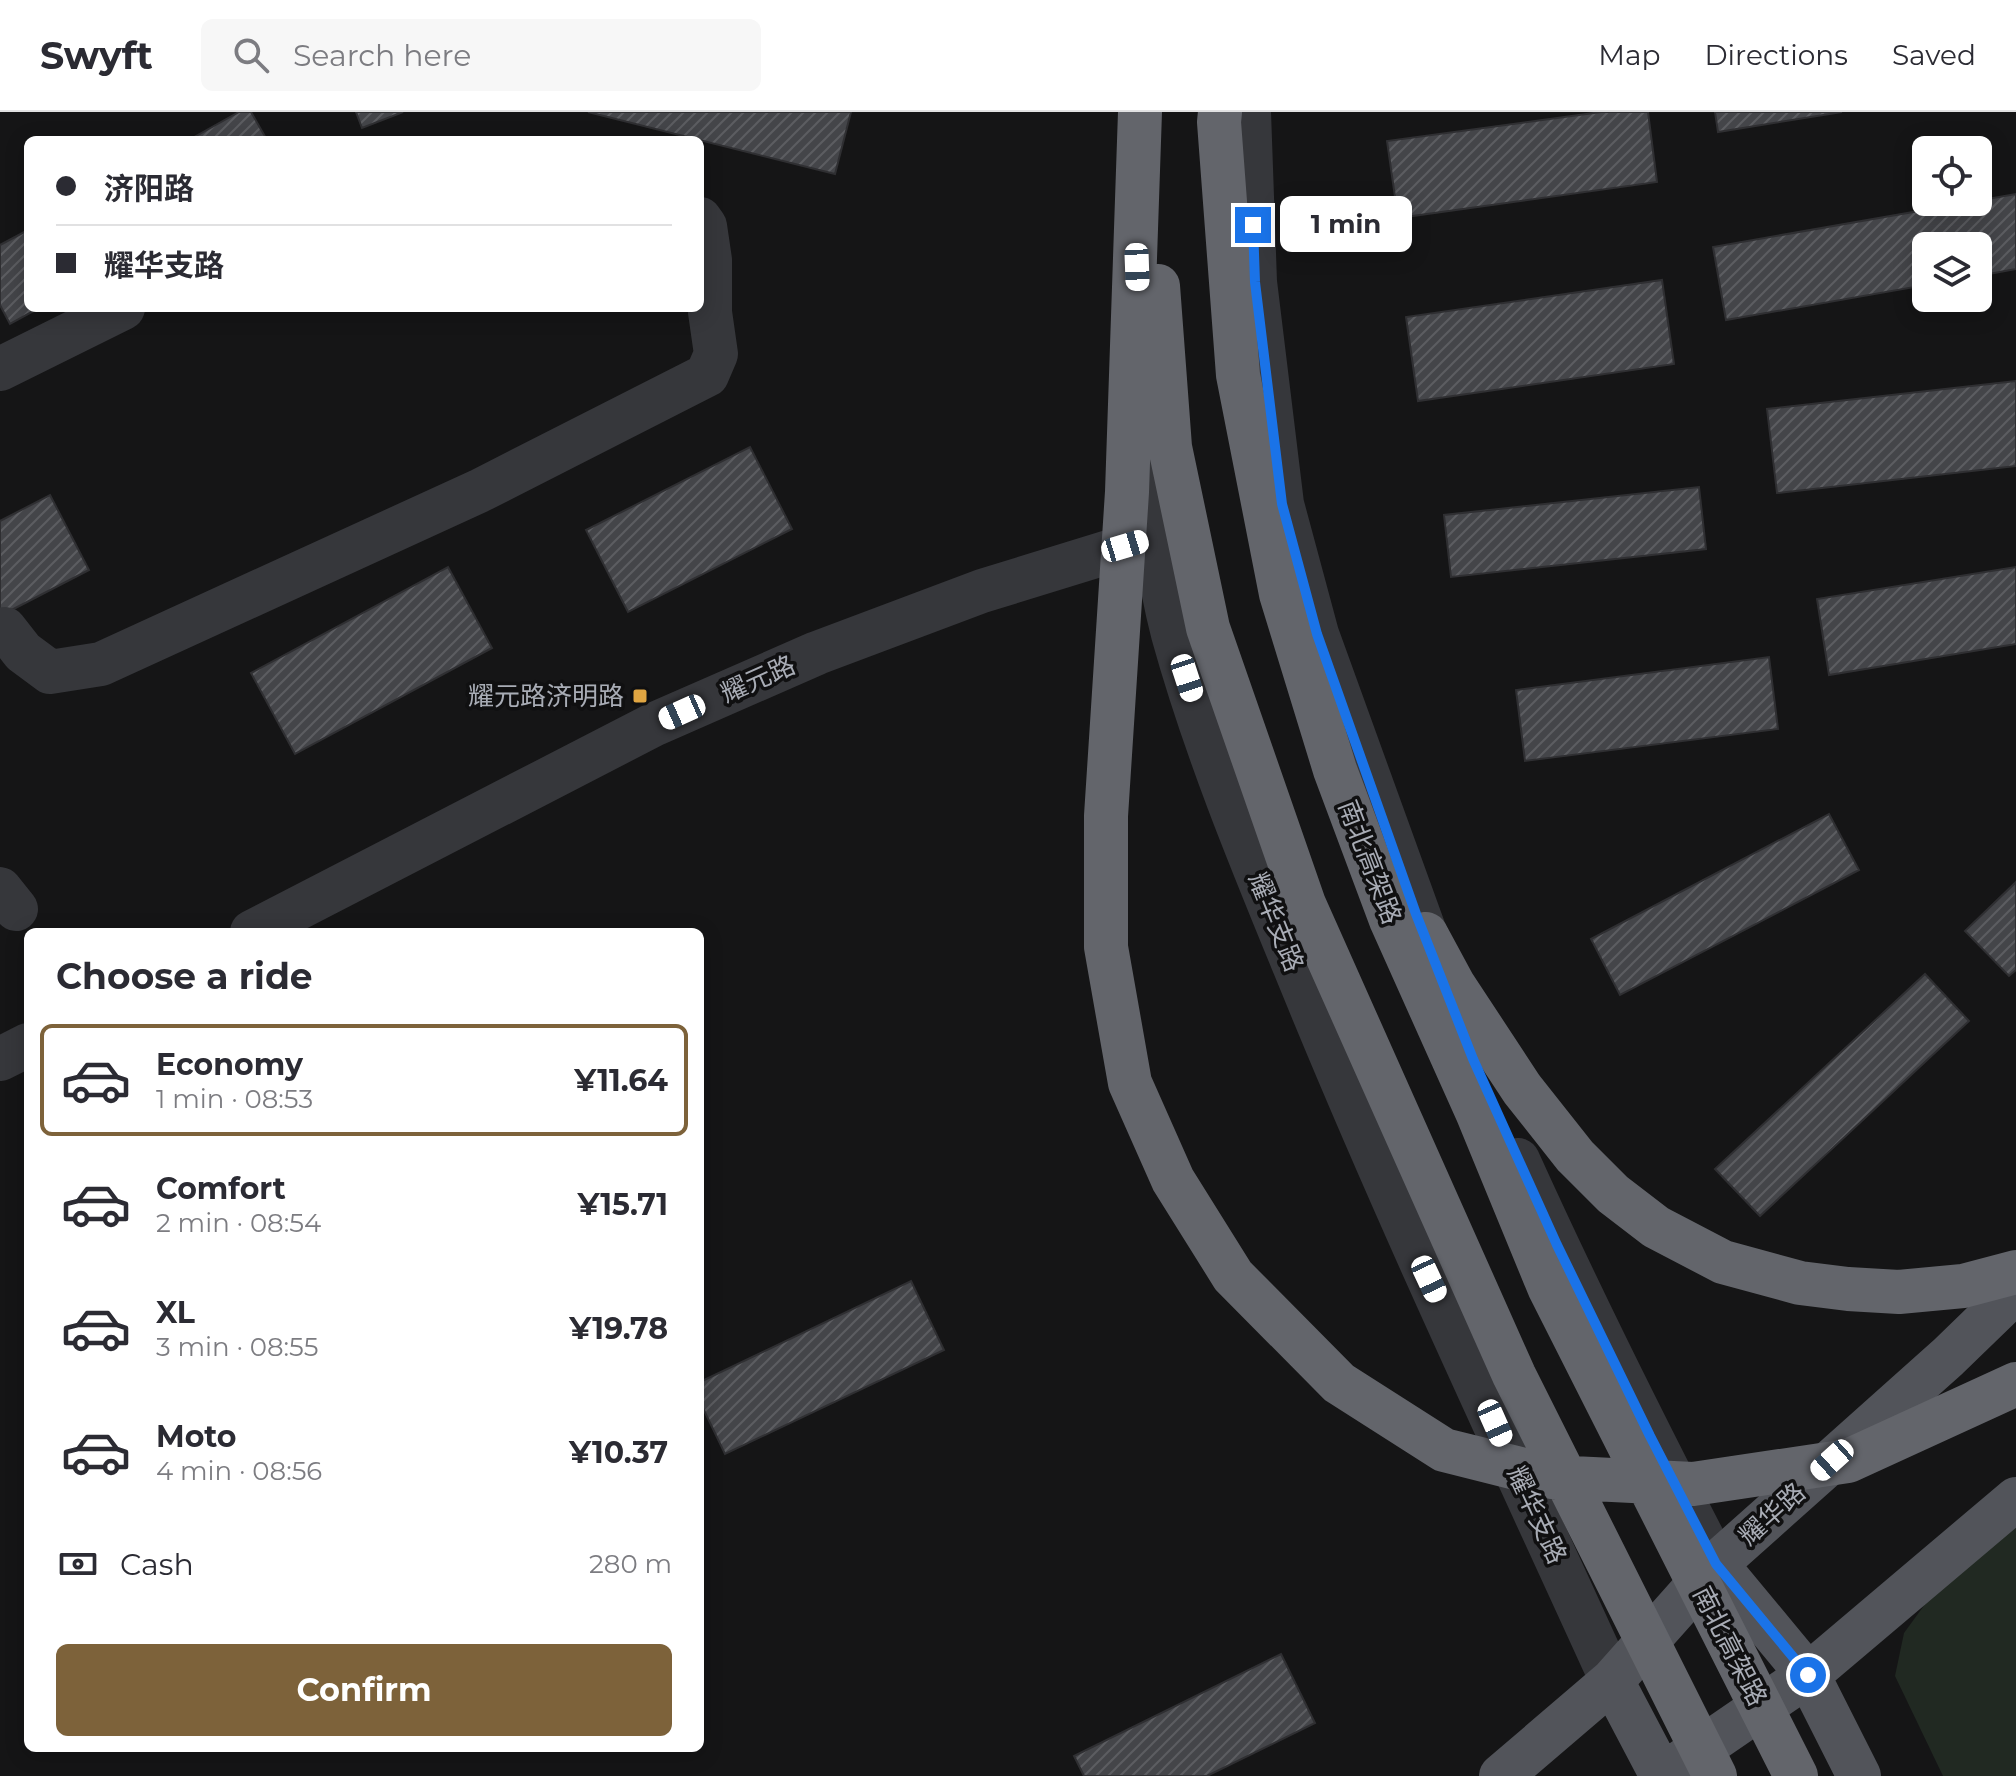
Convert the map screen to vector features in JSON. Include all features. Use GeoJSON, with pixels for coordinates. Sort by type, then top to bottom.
{"type":"FeatureCollection","features":[{"type":"Feature","properties":{"kind":"highway"},"geometry":{"type":"LineString","coordinates":[[1140,112],[1127,492],[1106,816],[1106,947],[1130,1083],[1173,1180],[1233,1276],[1339,1383],[1444,1450],[1552,1477],[1693,1484],[1848,1461],[2016,1384]]}},
{"type":"Feature","properties":{"kind":"highway"},"geometry":{"type":"LineString","coordinates":[[1140,112],[1170,447],[1208,628],[1304,904],[1514,1375],[1715,1776]]}},
{"type":"Feature","properties":{"kind":"highway","name":"南北高架路"},"geometry":{"type":"LineString","coordinates":[[1220,112],[1238,375],[1281,594],[1335,770],[1391,920],[1477,1112],[1549,1287],[1796,1776]]}},
{"type":"Feature","properties":{"kind":"highway"},"geometry":{"type":"LineString","coordinates":[[1335,770],[1453,984],[1522,1089],[1575,1156],[1613,1194],[1656,1227],[1723,1262],[1800,1283],[1836,1288],[1899,1292],[1963,1286],[2016,1272]]}},
{"type":"Feature","properties":{"kind":"main road","name":"耀华路"},"geometry":{"type":"LineString","coordinates":[[1501,1776],[1612,1681],[1716,1564],[1948,1357],[2016,1291]]}},
{"type":"Feature","properties":{"kind":"main road"},"geometry":{"type":"LineString","coordinates":[[1612,1681],[1661,1776],[1808,1675],[2016,1499]]}},
{"type":"Feature","properties":{"kind":"main road"},"geometry":{"type":"LineString","coordinates":[[1716,1564],[1808,1675],[1859,1776]]}},
{"type":"Feature","properties":{"kind":"street","name":"耀华支路"},"geometry":{"type":"LineString","coordinates":[[1140,112],[1134,162],[1143,415],[1154,538],[1173,632],[1201,724],[1247,850],[1360,1125],[1612,1681]]}},
{"type":"Feature","properties":{"kind":"street"},"geometry":{"type":"LineString","coordinates":[[1249,112],[1255,282],[1282,504],[1317,634],[1416,914],[1473,1059],[1570,1272],[1716,1564]]}},
{"type":"Feature","properties":{"kind":"street"},"geometry":{"type":"LineString","coordinates":[[5,629],[23,652],[50,672],[101,664],[479,491],[707,375],[716,354],[710,312],[710,260],[704,225]]}},
{"type":"Feature","properties":{"kind":"street"},"geometry":{"type":"LineString","coordinates":[[0,369],[115,312]]}},
{"type":"Feature","properties":{"kind":"street","name":"耀元路"},"geometry":{"type":"LineString","coordinates":[[260,928],[655,724],[817,653],[982,591],[1154,538]]}},
{"type":"Feature","properties":{"kind":"street"},"geometry":{"type":"LineString","coordinates":[[0,1059],[24,1047]]}},
{"type":"Feature","properties":{"kind":"shaded area"},"geometry":{"type":"Polygon","coordinates":[[[2016,1519],[2016,1776],[1943,1776],[1895,1676],[1904,1633],[1939,1585],[2016,1519]]]}},
{"type":"Feature","properties":{"kind":"building"},"geometry":{"type":"Polygon","coordinates":[[[239,112],[251,112],[265,136],[196,136],[239,112]]]}},
{"type":"Feature","properties":{"kind":"building"},"geometry":{"type":"Polygon","coordinates":[[[356,112],[403,112],[362,128],[356,112]]]}},
{"type":"Feature","properties":{"kind":"building"},"geometry":{"type":"Polygon","coordinates":[[[588,112],[851,112],[835,174],[704,141],[704,136],[684,136],[588,112]]]}},
{"type":"Feature","properties":{"kind":"building"},"geometry":{"type":"Polygon","coordinates":[[[1601,112],[1648,112],[1657,182],[1398,218],[1387,141],[1601,112]]]}},
{"type":"Feature","properties":{"kind":"building"},"geometry":{"type":"Polygon","coordinates":[[[1715,112],[1842,112],[1718,132],[1715,112]]]}},
{"type":"Feature","properties":{"kind":"building"},"geometry":{"type":"Polygon","coordinates":[[[2016,194],[2016,269],[1992,273],[1992,232],[1912,232],[1912,287],[1726,320],[1713,247],[1912,212],[1912,216],[1992,216],[1992,198],[2016,194]]]}},
{"type":"Feature","properties":{"kind":"building"},"geometry":{"type":"Polygon","coordinates":[[[24,232],[24,312],[32,312],[10,324],[0,305],[0,245],[24,232]]]}},
{"type":"Feature","properties":{"kind":"building"},"geometry":{"type":"Polygon","coordinates":[[[1662,280],[1674,364],[1418,401],[1406,317],[1662,280]]]}},
{"type":"Feature","properties":{"kind":"building"},"geometry":{"type":"Polygon","coordinates":[[[2016,381],[2016,466],[1777,493],[1767,409],[2016,381]]]}},
{"type":"Feature","properties":{"kind":"building"},"geometry":{"type":"Polygon","coordinates":[[[750,447],[792,529],[628,612],[586,530],[750,447]]]}},
{"type":"Feature","properties":{"kind":"building"},"geometry":{"type":"Polygon","coordinates":[[[1699,487],[1706,549],[1451,577],[1444,515],[1699,487]]]}},
{"type":"Feature","properties":{"kind":"building"},"geometry":{"type":"Polygon","coordinates":[[[50,495],[89,570],[0,616],[0,521],[50,495]]]}},
{"type":"Feature","properties":{"kind":"building"},"geometry":{"type":"Polygon","coordinates":[[[448,567],[492,648],[295,754],[251,673],[448,567]]]}},
{"type":"Feature","properties":{"kind":"building"},"geometry":{"type":"Polygon","coordinates":[[[2016,567],[2016,644],[1829,675],[1817,599],[2016,567]]]}},
{"type":"Feature","properties":{"kind":"building"},"geometry":{"type":"Polygon","coordinates":[[[1769,657],[1778,729],[1525,761],[1516,690],[1769,657]]]}},
{"type":"Feature","properties":{"kind":"building"},"geometry":{"type":"Polygon","coordinates":[[[1829,814],[1859,870],[1620,995],[1591,939],[1829,814]]]}},
{"type":"Feature","properties":{"kind":"building"},"geometry":{"type":"Polygon","coordinates":[[[2016,882],[2016,970],[2009,976],[1965,931],[2016,882]]]}},
{"type":"Feature","properties":{"kind":"building"},"geometry":{"type":"Polygon","coordinates":[[[1925,974],[1969,1021],[1760,1216],[1715,1169],[1925,974]]]}},
{"type":"Feature","properties":{"kind":"building"},"geometry":{"type":"Polygon","coordinates":[[[911,1281],[944,1350],[725,1454],[704,1410],[704,1380],[911,1281]]]}},
{"type":"Feature","properties":{"kind":"building"},"geometry":{"type":"Polygon","coordinates":[[[1281,1654],[1315,1723],[1207,1776],[1084,1776],[1074,1756],[1281,1654]]]}},
{"type":"Feature","properties":{"kind":"place","name":"耀元路济明路"},"geometry":{"type":"Point","coordinates":[640,696]}},
{"type":"Feature","properties":{"kind":"route"},"geometry":{"type":"LineString","coordinates":[[1253,225],[1255,282],[1282,504],[1317,634],[1416,914],[1473,1059],[1557,1245],[1650,1436],[1716,1564],[1808,1675]]}}]}
